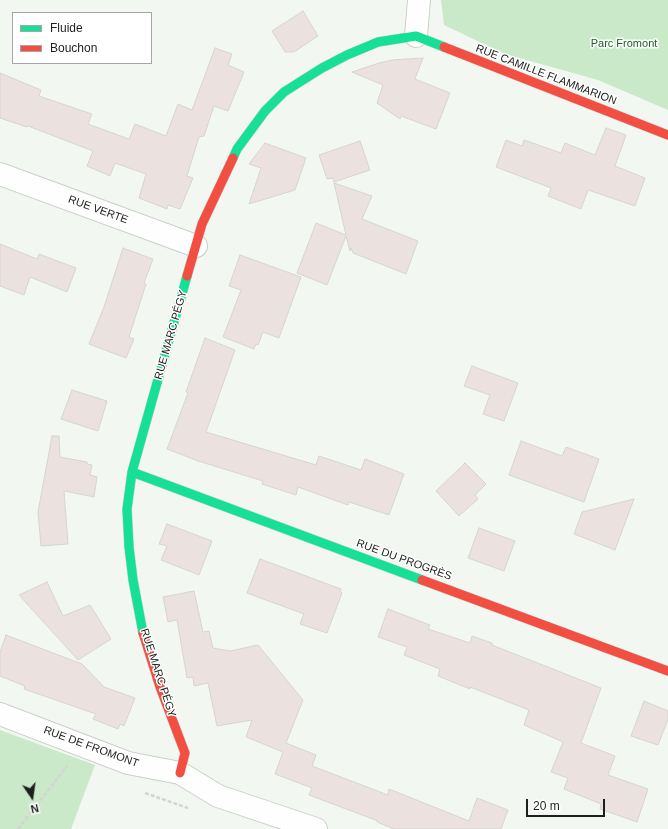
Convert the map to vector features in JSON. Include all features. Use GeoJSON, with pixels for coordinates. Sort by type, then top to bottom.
{"type":"FeatureCollection","features":[{"type":"Feature","properties":{"kind":"street"},"geometry":{"type":"LineString","coordinates":[[416,36],[420,0]]}},
{"type":"Feature","properties":{"kind":"street","name":"RUE CAMILLE FLAMMARION"},"geometry":{"type":"LineString","coordinates":[[416,36],[668,135]]}},
{"type":"Feature","properties":{"kind":"street","name":"RUE MARC PÉGY"},"geometry":{"type":"LineString","coordinates":[[180,773],[185,753],[160,687],[144,637],[133,580],[129,548],[127,509],[132,472],[202,224],[237,149],[265,111],[284,92],[322,68],[347,55],[378,42],[416,36]]}},
{"type":"Feature","properties":{"kind":"street","name":"RUE VERTE"},"geometry":{"type":"LineString","coordinates":[[0,174],[196,246]]}},
{"type":"Feature","properties":{"kind":"street","name":"RUE DU PROGRÈS"},"geometry":{"type":"LineString","coordinates":[[132,472],[668,671]]}},
{"type":"Feature","properties":{"kind":"street","name":"RUE DE FROMONT"},"geometry":{"type":"LineString","coordinates":[[0,714],[128,763],[180,773],[218,796],[316,829]]}},
{"type":"Feature","properties":{"kind":"path"},"geometry":{"type":"LineString","coordinates":[[18,829],[68,766]]}},
{"type":"Feature","properties":{"kind":"path"},"geometry":{"type":"LineString","coordinates":[[141,792],[193,810]]}},
{"type":"Feature","properties":{"kind":"green space","name":"Parc Fromont"},"geometry":{"type":"Polygon","coordinates":[[[441,0],[668,0],[668,110],[598,80],[505,54],[444,25],[441,0]]]}},
{"type":"Feature","properties":{"kind":"green space"},"geometry":{"type":"Polygon","coordinates":[[[0,730],[95,765],[71,829],[0,829],[0,730]]]}},
{"type":"Feature","properties":{"kind":"building"},"geometry":{"type":"Polygon","coordinates":[[[303,11],[318,36],[294,52],[285,52],[272,31],[303,11]]]}},
{"type":"Feature","properties":{"kind":"building"},"geometry":{"type":"Polygon","coordinates":[[[215,48],[232,54],[228,65],[244,72],[228,111],[214,106],[204,136],[199,137],[187,176],[193,178],[180,209],[168,205],[167,209],[139,198],[146,174],[115,163],[110,176],[87,166],[93,151],[28,126],[27,127],[0,118],[0,73],[41,90],[39,96],[92,114],[88,124],[129,139],[135,124],[166,136],[178,104],[192,110],[215,48]]]}},
{"type":"Feature","properties":{"kind":"building"},"geometry":{"type":"Polygon","coordinates":[[[423,58],[415,79],[450,93],[436,129],[401,116],[400,119],[377,103],[383,85],[352,72],[392,60],[423,58]]]}},
{"type":"Feature","properties":{"kind":"building"},"geometry":{"type":"Polygon","coordinates":[[[606,128],[626,135],[615,166],[645,178],[635,206],[588,190],[581,209],[548,196],[551,188],[496,167],[506,140],[522,146],[524,140],[561,153],[565,143],[595,155],[606,128]]]}},
{"type":"Feature","properties":{"kind":"building"},"geometry":{"type":"Polygon","coordinates":[[[360,141],[370,170],[334,182],[333,178],[327,179],[319,155],[360,141]]]}},
{"type":"Feature","properties":{"kind":"building"},"geometry":{"type":"Polygon","coordinates":[[[265,143],[306,158],[295,190],[249,204],[261,168],[249,164],[265,143]]]}},
{"type":"Feature","properties":{"kind":"building"},"geometry":{"type":"Polygon","coordinates":[[[334,183],[372,196],[362,219],[418,241],[406,274],[353,253],[351,248],[350,251],[346,236],[327,285],[297,273],[316,223],[346,235],[334,183]]]}},
{"type":"Feature","properties":{"kind":"building"},"geometry":{"type":"Polygon","coordinates":[[[0,244],[37,259],[39,254],[76,268],[67,292],[30,277],[24,295],[0,286],[0,244]]]}},
{"type":"Feature","properties":{"kind":"building"},"geometry":{"type":"Polygon","coordinates":[[[123,248],[153,259],[144,283],[146,284],[129,337],[134,339],[126,358],[89,344],[104,307],[123,248]]]}},
{"type":"Feature","properties":{"kind":"building"},"geometry":{"type":"Polygon","coordinates":[[[240,255],[301,277],[279,338],[263,332],[258,345],[256,344],[254,349],[223,337],[241,290],[229,286],[240,255]]]}},
{"type":"Feature","properties":{"kind":"building"},"geometry":{"type":"Polygon","coordinates":[[[205,338],[235,350],[206,432],[316,465],[319,456],[361,470],[365,459],[404,474],[389,515],[349,502],[348,505],[298,487],[296,495],[262,484],[263,481],[198,461],[167,449],[188,393],[186,392],[205,338]]]}},
{"type":"Feature","properties":{"kind":"building"},"geometry":{"type":"Polygon","coordinates":[[[472,366],[518,383],[504,421],[483,414],[490,395],[464,386],[472,366]]]}},
{"type":"Feature","properties":{"kind":"building"},"geometry":{"type":"Polygon","coordinates":[[[72,390],[107,401],[98,431],[61,419],[72,390]]]}},
{"type":"Feature","properties":{"kind":"building"},"geometry":{"type":"Polygon","coordinates":[[[52,436],[59,436],[60,457],[87,462],[87,464],[92,465],[90,475],[97,477],[94,497],[64,491],[68,544],[41,546],[38,512],[52,436]]]}},
{"type":"Feature","properties":{"kind":"building"},"geometry":{"type":"Polygon","coordinates":[[[521,441],[562,456],[566,447],[599,459],[584,502],[509,475],[521,441]]]}},
{"type":"Feature","properties":{"kind":"building"},"geometry":{"type":"Polygon","coordinates":[[[465,463],[486,484],[475,495],[478,499],[459,516],[436,491],[465,463]]]}},
{"type":"Feature","properties":{"kind":"building"},"geometry":{"type":"Polygon","coordinates":[[[634,499],[615,550],[574,534],[582,512],[634,499]]]}},
{"type":"Feature","properties":{"kind":"building"},"geometry":{"type":"Polygon","coordinates":[[[167,524],[212,541],[199,575],[161,560],[167,546],[159,544],[167,524]]]}},
{"type":"Feature","properties":{"kind":"building"},"geometry":{"type":"Polygon","coordinates":[[[479,528],[515,541],[504,571],[468,558],[479,528]]]}},
{"type":"Feature","properties":{"kind":"building"},"geometry":{"type":"Polygon","coordinates":[[[260,559],[341,589],[340,591],[342,593],[327,633],[300,624],[304,614],[247,593],[260,559]]]}},
{"type":"Feature","properties":{"kind":"building"},"geometry":{"type":"Polygon","coordinates":[[[47,582],[63,616],[90,605],[111,639],[78,660],[19,595],[47,582]]]}},
{"type":"Feature","properties":{"kind":"building"},"geometry":{"type":"Polygon","coordinates":[[[194,591],[203,632],[209,631],[213,648],[230,651],[258,645],[303,700],[286,743],[316,755],[312,766],[388,795],[389,789],[469,821],[477,798],[508,810],[501,829],[394,829],[377,822],[378,821],[309,795],[312,788],[275,774],[283,752],[246,737],[252,720],[217,726],[208,683],[194,686],[193,677],[187,678],[177,620],[168,622],[163,597],[194,591]]]}},
{"type":"Feature","properties":{"kind":"building"},"geometry":{"type":"Polygon","coordinates":[[[388,609],[430,625],[428,629],[470,643],[472,636],[601,688],[581,743],[615,756],[608,775],[648,789],[637,822],[600,809],[601,804],[564,789],[568,778],[551,772],[563,742],[524,725],[529,710],[438,676],[440,669],[404,655],[407,647],[378,637],[388,609]]]}},
{"type":"Feature","properties":{"kind":"building"},"geometry":{"type":"Polygon","coordinates":[[[6,635],[82,664],[104,687],[135,698],[124,726],[120,724],[118,729],[93,719],[96,714],[24,689],[25,686],[0,676],[0,652],[6,635]]]}},
{"type":"Feature","properties":{"kind":"building"},"geometry":{"type":"Polygon","coordinates":[[[644,701],[668,711],[668,719],[658,745],[631,736],[644,701]]]}},
{"type":"Feature","properties":{"kind":"traffic: fast"},"geometry":{"type":"LineString","coordinates":[[233,158],[237,149],[265,111],[284,92],[322,68],[347,55],[378,42],[416,36],[444,47]]}},
{"type":"Feature","properties":{"kind":"traffic: fast"},"geometry":{"type":"LineString","coordinates":[[143,633],[133,580],[129,547],[127,509],[132,472],[187,276]]}},
{"type":"Feature","properties":{"kind":"traffic: fast"},"geometry":{"type":"LineString","coordinates":[[132,472],[422,580]]}},
{"type":"Feature","properties":{"kind":"traffic: jam"},"geometry":{"type":"LineString","coordinates":[[444,47],[668,135]]}},
{"type":"Feature","properties":{"kind":"traffic: jam"},"geometry":{"type":"LineString","coordinates":[[187,276],[202,224],[233,158]]}},
{"type":"Feature","properties":{"kind":"traffic: jam"},"geometry":{"type":"LineString","coordinates":[[422,580],[668,671]]}},
{"type":"Feature","properties":{"kind":"traffic: jam"},"geometry":{"type":"LineString","coordinates":[[143,633],[160,687],[185,753],[180,773]]}}]}
